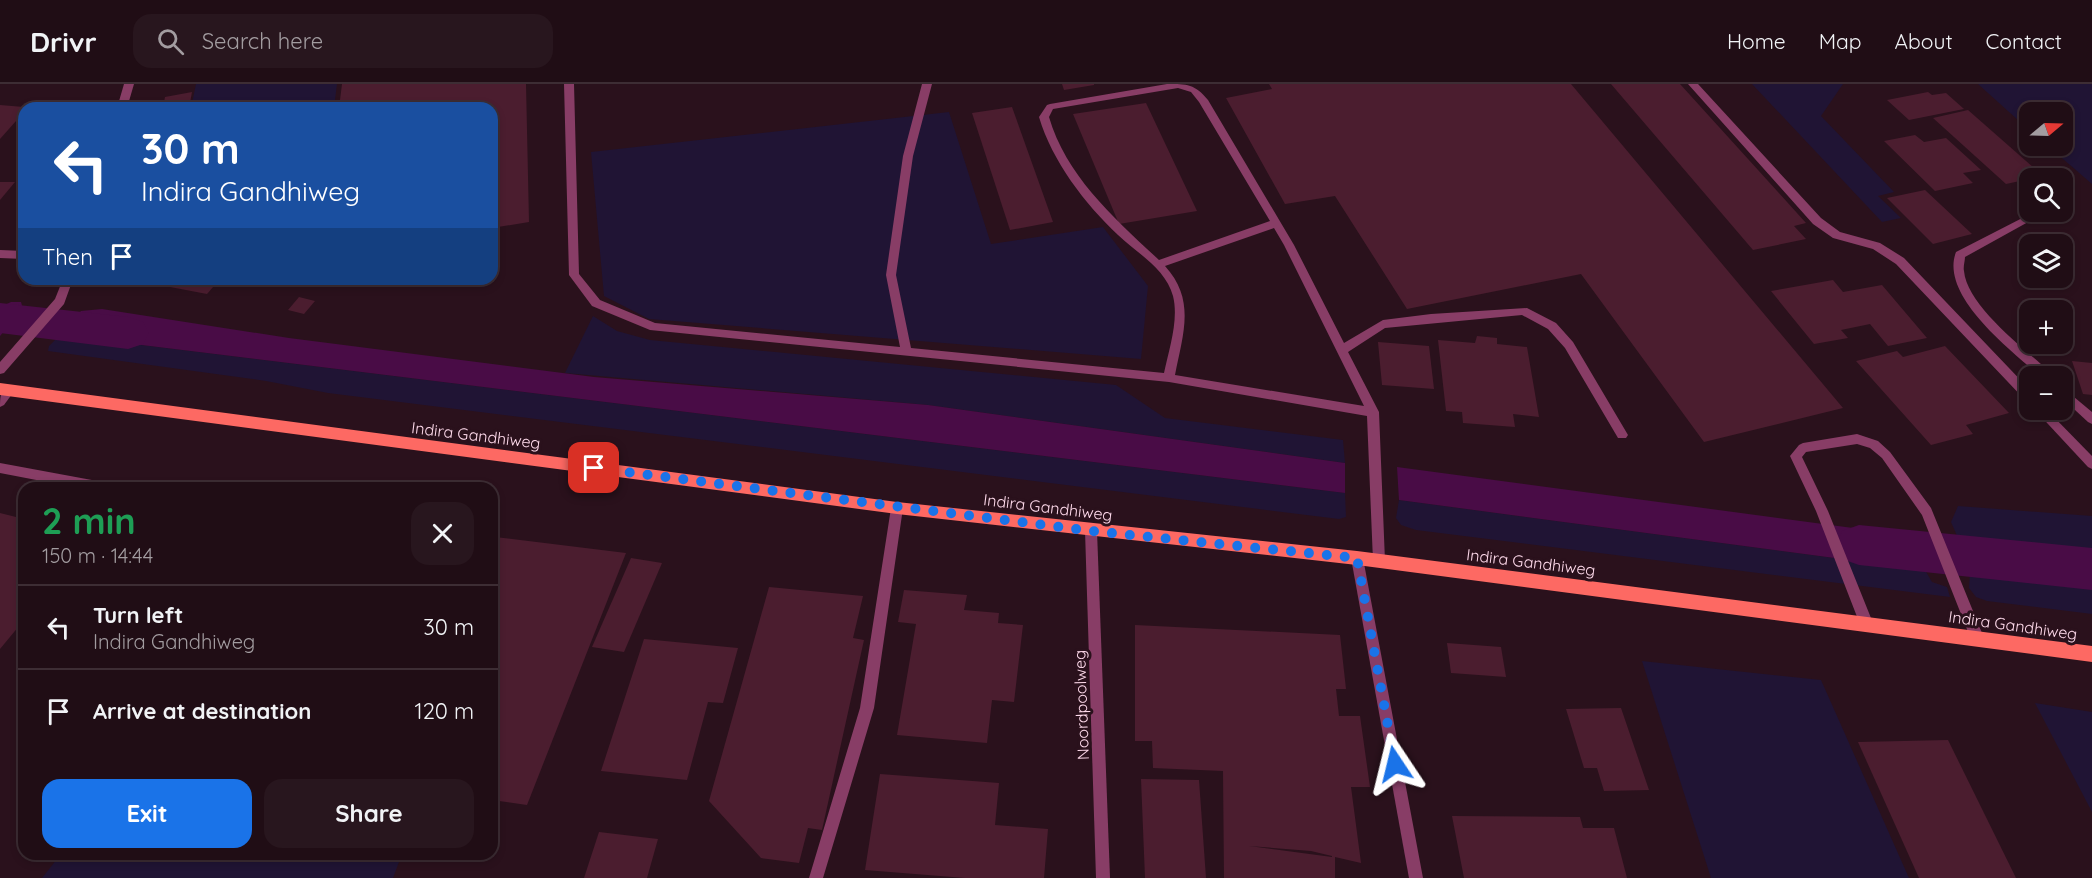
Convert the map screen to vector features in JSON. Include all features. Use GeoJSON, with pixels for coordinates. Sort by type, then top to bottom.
{"type":"FeatureCollection","features":[{"type":"Feature","properties":{"kind":"main road","name":"Indira Gandhiweg"},"geometry":{"type":"LineString","coordinates":[[3,394],[897,508],[1091,531],[1357,558],[2092,654]]}},
{"type":"Feature","properties":{"kind":"street"},"geometry":{"type":"LineString","coordinates":[[124,102],[129,84]]}},
{"type":"Feature","properties":{"kind":"street"},"geometry":{"type":"LineString","coordinates":[[569,84],[574,275],[596,303],[654,327],[1169,378],[1373,412]]}},
{"type":"Feature","properties":{"kind":"street"},"geometry":{"type":"LineString","coordinates":[[906,352],[891,275],[908,156],[927,84]]}},
{"type":"Feature","properties":{"kind":"street"},"geometry":{"type":"LineString","coordinates":[[1693,84],[1817,220],[1835,234],[1868,241],[1886,250],[1900,261],[2019,386]]}},
{"type":"Feature","properties":{"kind":"street"},"geometry":{"type":"LineString","coordinates":[[1169,378],[1180,308],[1174,285],[1158,264],[1120,231],[1075,176],[1046,128],[1044,117],[1050,106],[1178,85],[1194,90],[1203,100],[1276,223],[1373,412],[1379,561]]}},
{"type":"Feature","properties":{"kind":"street"},"geometry":{"type":"LineString","coordinates":[[2022,222],[1960,255],[1956,266],[1962,287],[1972,305],[2036,366]]}},
{"type":"Feature","properties":{"kind":"street"},"geometry":{"type":"LineString","coordinates":[[1158,264],[1276,223]]}},
{"type":"Feature","properties":{"kind":"street"},"geometry":{"type":"LineString","coordinates":[[0,254],[18,255]]}},
{"type":"Feature","properties":{"kind":"street"},"geometry":{"type":"LineString","coordinates":[[0,370],[60,301],[66,285]]}},
{"type":"Feature","properties":{"kind":"street"},"geometry":{"type":"LineString","coordinates":[[1342,350],[1383,324],[1523,311],[1552,326],[1569,345],[1622,435]]}},
{"type":"Feature","properties":{"kind":"street"},"geometry":{"type":"LineString","coordinates":[[2073,401],[2092,419]]}},
{"type":"Feature","properties":{"kind":"street"},"geometry":{"type":"LineString","coordinates":[[2050,420],[2092,464]]}},
{"type":"Feature","properties":{"kind":"street"},"geometry":{"type":"LineString","coordinates":[[1866,623],[1822,511],[1796,456],[1803,448],[1857,438],[1874,444],[1886,455],[1927,512],[1952,580],[1977,638]]}},
{"type":"Feature","properties":{"kind":"street"},"geometry":{"type":"LineString","coordinates":[[0,468],[76,482]]}},
{"type":"Feature","properties":{"kind":"street"},"geometry":{"type":"LineString","coordinates":[[816,878],[867,708],[897,508]]}},
{"type":"Feature","properties":{"kind":"street","name":"Noordpoolweg"},"geometry":{"type":"LineString","coordinates":[[1091,531],[1103,878]]}},
{"type":"Feature","properties":{"kind":"street"},"geometry":{"type":"LineString","coordinates":[[1357,558],[1416,878]]}},
{"type":"Feature","properties":{"kind":"shaded area"},"geometry":{"type":"Polygon","coordinates":[[[196,84],[337,84],[335,102],[192,102],[196,84]]]}},
{"type":"Feature","properties":{"kind":"shaded area"},"geometry":{"type":"Polygon","coordinates":[[[1752,84],[1843,84],[1821,116],[1894,192],[1878,196],[1901,218],[1882,222],[1752,84]]]}},
{"type":"Feature","properties":{"kind":"shaded area"},"geometry":{"type":"Polygon","coordinates":[[[1978,84],[2092,84],[2092,184],[2060,156],[2073,156],[2073,102],[2019,102],[2019,121],[1978,84]]]}},
{"type":"Feature","properties":{"kind":"shaded area"},"geometry":{"type":"Polygon","coordinates":[[[949,112],[991,244],[1103,227],[1148,286],[1141,359],[649,319],[604,296],[591,152],[949,112]]]}},
{"type":"Feature","properties":{"kind":"shaded area"},"geometry":{"type":"Polygon","coordinates":[[[11,302],[21,302],[23,309],[0,336],[0,307],[11,302]]]}},
{"type":"Feature","properties":{"kind":"shaded area"},"geometry":{"type":"Polygon","coordinates":[[[102,309],[289,338],[594,377],[928,405],[1345,463],[1345,493],[60,335],[81,311],[102,309]]]}},
{"type":"Feature","properties":{"kind":"shaded area"},"geometry":{"type":"Polygon","coordinates":[[[593,316],[617,331],[650,340],[1116,385],[1165,418],[1343,440],[1345,463],[928,405],[565,373],[593,316]]]}},
{"type":"Feature","properties":{"kind":"shaded area"},"geometry":{"type":"Polygon","coordinates":[[[60,335],[1345,493],[1346,517],[1339,519],[328,393],[266,381],[48,351],[49,346],[60,335]]]}},
{"type":"Feature","properties":{"kind":"shaded area"},"geometry":{"type":"Polygon","coordinates":[[[1397,467],[1913,536],[1925,570],[1399,500],[1397,467]]]}},
{"type":"Feature","properties":{"kind":"shaded area"},"geometry":{"type":"Polygon","coordinates":[[[1399,500],[1925,570],[1932,582],[1947,587],[1950,597],[1416,530],[1401,525],[1396,518],[1399,500]]]}},
{"type":"Feature","properties":{"kind":"shaded area"},"geometry":{"type":"Polygon","coordinates":[[[1958,506],[2092,516],[2092,557],[2075,557],[1958,538],[1951,522],[1958,506]]]}},
{"type":"Feature","properties":{"kind":"shaded area"},"geometry":{"type":"Polygon","coordinates":[[[1958,538],[2075,557],[2092,557],[2092,582],[1970,572],[1958,538]]]}},
{"type":"Feature","properties":{"kind":"shaded area"},"geometry":{"type":"Polygon","coordinates":[[[1970,572],[2092,582],[2092,614],[1987,601],[1976,597],[1969,588],[1970,572]]]}},
{"type":"Feature","properties":{"kind":"shaded area"},"geometry":{"type":"Polygon","coordinates":[[[1642,661],[1821,680],[1909,878],[1711,878],[1642,661]]]}},
{"type":"Feature","properties":{"kind":"shaded area"},"geometry":{"type":"Polygon","coordinates":[[[2035,703],[2092,712],[2092,812],[2035,703]]]}},
{"type":"Feature","properties":{"kind":"shaded area"},"geometry":{"type":"Polygon","coordinates":[[[56,860],[400,860],[393,878],[42,878],[56,860]]]}},
{"type":"Feature","properties":{"kind":"building"},"geometry":{"type":"Polygon","coordinates":[[[342,84],[526,84],[529,222],[498,227],[498,102],[340,102],[342,84]]]}},
{"type":"Feature","properties":{"kind":"building"},"geometry":{"type":"Polygon","coordinates":[[[1062,84],[1094,84],[1094,85],[1064,90],[1062,84]]]}},
{"type":"Feature","properties":{"kind":"building"},"geometry":{"type":"Polygon","coordinates":[[[1269,84],[1571,84],[1843,408],[1704,442],[1581,274],[1407,309],[1335,196],[1285,204],[1226,98],[1272,89],[1269,84]]]}},
{"type":"Feature","properties":{"kind":"building"},"geometry":{"type":"Polygon","coordinates":[[[1611,84],[1680,84],[1806,223],[1794,226],[1806,239],[1753,250],[1611,84]]]}},
{"type":"Feature","properties":{"kind":"building"},"geometry":{"type":"Polygon","coordinates":[[[192,92],[190,102],[164,102],[165,97],[192,92]]]}},
{"type":"Feature","properties":{"kind":"building"},"geometry":{"type":"Polygon","coordinates":[[[1928,92],[1932,95],[1946,93],[1964,109],[1909,120],[1887,100],[1928,92]]]}},
{"type":"Feature","properties":{"kind":"building"},"geometry":{"type":"Polygon","coordinates":[[[1146,103],[1197,211],[1119,224],[1073,114],[1146,103]]]}},
{"type":"Feature","properties":{"kind":"building"},"geometry":{"type":"Polygon","coordinates":[[[0,105],[18,106],[18,119],[0,139],[0,105]]]}},
{"type":"Feature","properties":{"kind":"building"},"geometry":{"type":"Polygon","coordinates":[[[1012,107],[1053,222],[1010,230],[972,113],[1012,107]]]}},
{"type":"Feature","properties":{"kind":"building"},"geometry":{"type":"Polygon","coordinates":[[[1968,110],[2034,168],[2019,168],[2019,181],[2006,184],[1933,118],[1968,110]]]}},
{"type":"Feature","properties":{"kind":"building"},"geometry":{"type":"Polygon","coordinates":[[[1915,135],[1924,142],[1946,138],[1981,170],[1963,173],[1973,183],[1935,191],[1884,141],[1915,135]]]}},
{"type":"Feature","properties":{"kind":"building"},"geometry":{"type":"Polygon","coordinates":[[[0,182],[15,182],[0,200],[0,182]]]}},
{"type":"Feature","properties":{"kind":"building"},"geometry":{"type":"Polygon","coordinates":[[[1925,190],[1972,234],[1933,244],[1887,198],[1925,190]]]}},
{"type":"Feature","properties":{"kind":"building"},"geometry":{"type":"Polygon","coordinates":[[[1833,280],[1843,292],[1882,285],[1927,338],[1888,346],[1870,324],[1841,330],[1848,338],[1814,344],[1771,291],[1833,280]]]}},
{"type":"Feature","properties":{"kind":"building"},"geometry":{"type":"Polygon","coordinates":[[[160,285],[215,285],[207,294],[160,285]]]}},
{"type":"Feature","properties":{"kind":"building"},"geometry":{"type":"Polygon","coordinates":[[[299,297],[315,301],[304,314],[288,310],[299,297]]]}},
{"type":"Feature","properties":{"kind":"building"},"geometry":{"type":"Polygon","coordinates":[[[1477,336],[1497,338],[1497,344],[1527,347],[1539,417],[1513,414],[1515,427],[1463,423],[1462,412],[1446,411],[1438,340],[1475,343],[1477,336]]]}},
{"type":"Feature","properties":{"kind":"building"},"geometry":{"type":"Polygon","coordinates":[[[1378,342],[1429,346],[1434,389],[1382,385],[1378,342]]]}},
{"type":"Feature","properties":{"kind":"building"},"geometry":{"type":"Polygon","coordinates":[[[1945,346],[2009,413],[1966,425],[1973,434],[1931,445],[1856,361],[1897,351],[1903,357],[1945,346]]]}},
{"type":"Feature","properties":{"kind":"building"},"geometry":{"type":"Polygon","coordinates":[[[2072,361],[2092,363],[2092,395],[2083,394],[2072,361]]]}},
{"type":"Feature","properties":{"kind":"building"},"geometry":{"type":"Polygon","coordinates":[[[0,513],[18,518],[18,627],[0,649],[0,513]]]}},
{"type":"Feature","properties":{"kind":"building"},"geometry":{"type":"Polygon","coordinates":[[[498,537],[626,553],[527,805],[498,801],[498,537]]]}},
{"type":"Feature","properties":{"kind":"building"},"geometry":{"type":"Polygon","coordinates":[[[631,558],[662,563],[624,652],[592,647],[631,558]]]}},
{"type":"Feature","properties":{"kind":"building"},"geometry":{"type":"Polygon","coordinates":[[[769,587],[863,596],[853,638],[864,640],[822,830],[808,828],[799,863],[761,858],[709,801],[769,587]]]}},
{"type":"Feature","properties":{"kind":"building"},"geometry":{"type":"Polygon","coordinates":[[[904,590],[967,595],[964,610],[999,613],[998,623],[1023,625],[1014,702],[992,700],[987,743],[897,735],[916,624],[898,622],[904,590]]]}},
{"type":"Feature","properties":{"kind":"building"},"geometry":{"type":"Polygon","coordinates":[[[1135,625],[1340,635],[1346,689],[1336,689],[1339,716],[1360,716],[1370,787],[1351,787],[1361,863],[1335,857],[1335,878],[1224,878],[1223,771],[1153,768],[1152,741],[1135,741],[1135,625]],[[1249,846],[1332,857],[1311,851],[1249,846]]]}},
{"type":"Feature","properties":{"kind":"building"},"geometry":{"type":"Polygon","coordinates":[[[644,639],[738,648],[723,703],[708,702],[687,780],[601,771],[644,639]]]}},
{"type":"Feature","properties":{"kind":"building"},"geometry":{"type":"Polygon","coordinates":[[[1447,643],[1501,647],[1506,677],[1451,673],[1447,643]]]}},
{"type":"Feature","properties":{"kind":"building"},"geometry":{"type":"Polygon","coordinates":[[[1621,708],[1649,790],[1604,791],[1597,768],[1584,768],[1566,709],[1621,708]]]}},
{"type":"Feature","properties":{"kind":"building"},"geometry":{"type":"Polygon","coordinates":[[[1948,740],[2016,878],[1919,878],[1858,742],[1948,740]]]}},
{"type":"Feature","properties":{"kind":"building"},"geometry":{"type":"Polygon","coordinates":[[[880,774],[999,783],[995,825],[1048,829],[1044,878],[965,878],[865,870],[880,774]]]}},
{"type":"Feature","properties":{"kind":"building"},"geometry":{"type":"Polygon","coordinates":[[[1141,779],[1199,780],[1206,878],[1145,878],[1141,779]]]}},
{"type":"Feature","properties":{"kind":"building"},"geometry":{"type":"Polygon","coordinates":[[[1452,816],[1580,817],[1583,828],[1614,828],[1627,878],[1464,878],[1452,816]]]}},
{"type":"Feature","properties":{"kind":"building"},"geometry":{"type":"Polygon","coordinates":[[[599,832],[658,839],[647,878],[584,878],[599,832]]]}},
{"type":"Feature","properties":{"kind":"waterway"},"geometry":{"type":"LineString","coordinates":[[0,318],[128,333]]}},
{"type":"Feature","properties":{"kind":"waterway"},"geometry":{"type":"LineString","coordinates":[[1859,545],[2092,569]]}},
{"type":"Feature","properties":{"kind":"route"},"geometry":{"type":"LineString","coordinates":[[594,468],[1091,531],[1357,558],[1395,764]]}}]}
